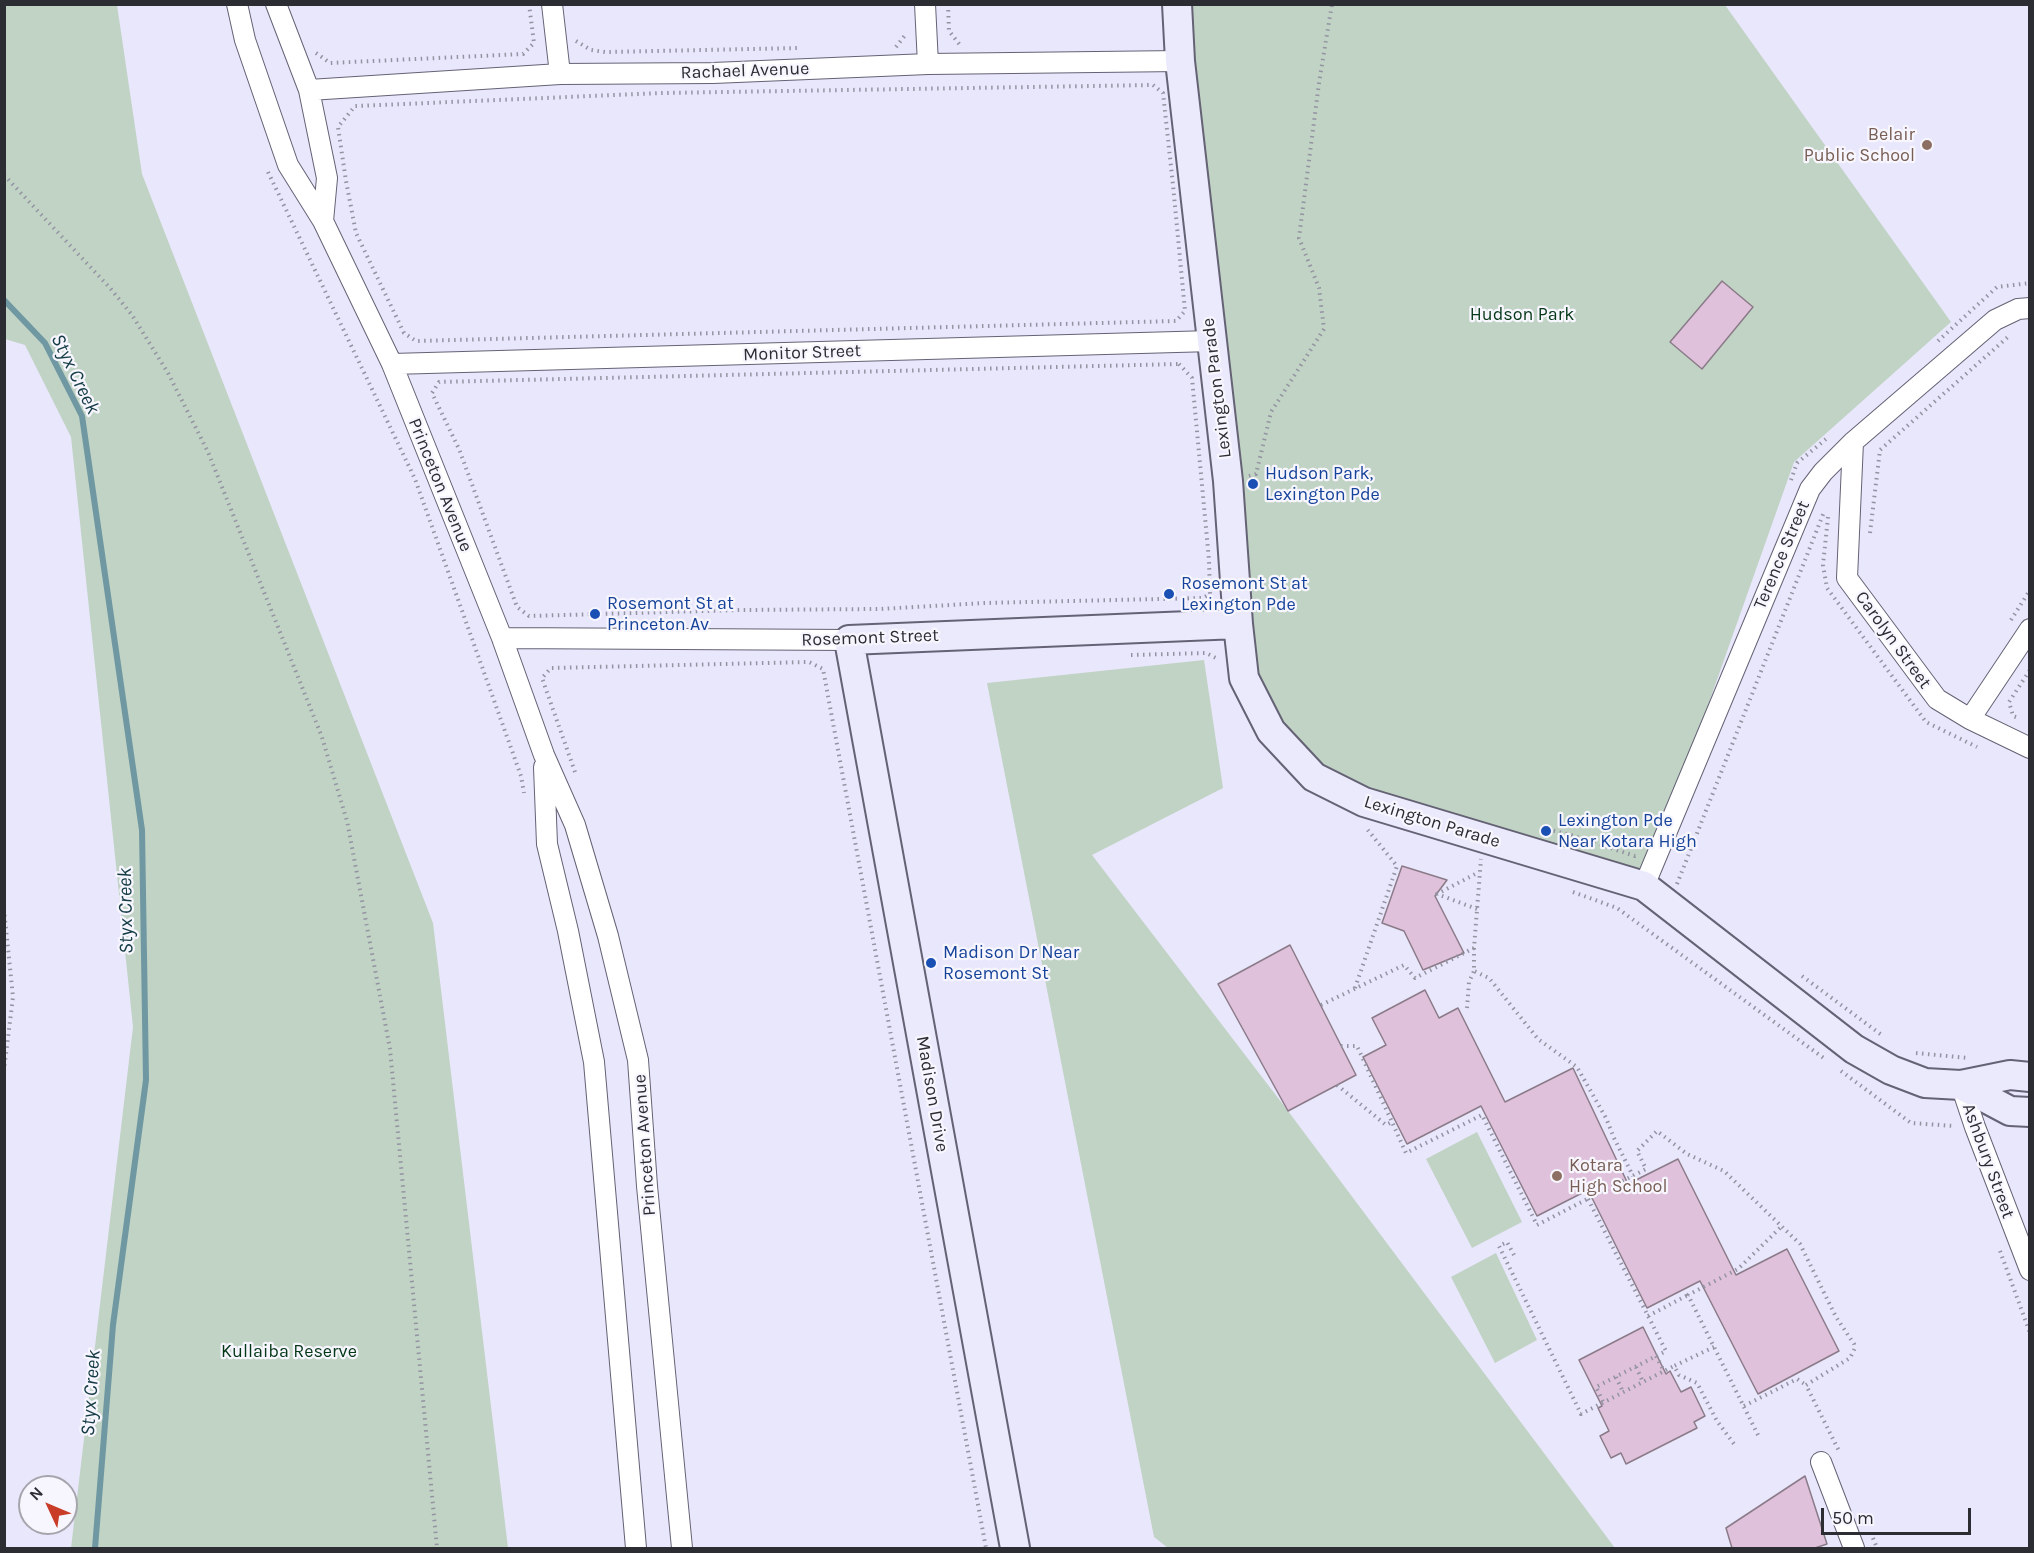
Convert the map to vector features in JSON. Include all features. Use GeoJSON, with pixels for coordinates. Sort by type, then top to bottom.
{"type":"FeatureCollection","features":[{"type":"Feature","properties":{"kind":"main road","name":"Lexington Parade"},"geometry":{"type":"LineString","coordinates":[[1178,4],[1180,61],[1228,481],[1244,678],[1271,731],[1314,777],[1364,802],[1644,886],[1854,1049],[1891,1071],[1925,1083],[1961,1085],[2010,1075],[2030,1077]]}},
{"type":"Feature","properties":{"kind":"main road","name":"Rosemont Street"},"geometry":{"type":"LineString","coordinates":[[849,640],[1238,624]]}},
{"type":"Feature","properties":{"kind":"main road","name":"Madison Drive"},"geometry":{"type":"LineString","coordinates":[[849,640],[1015,1548]]}},
{"type":"Feature","properties":{"kind":"main road","name":"Lexington Parade"},"geometry":{"type":"LineString","coordinates":[[1961,1085],[2010,1111],[2030,1112]]}},
{"type":"Feature","properties":{"kind":"street","name":"Princeton Avenue"},"geometry":{"type":"LineString","coordinates":[[237,4],[245,40],[288,165],[322,221],[392,364],[502,638],[544,755],[575,825],[608,936],[638,1060],[647,1186],[681,1548]]}},
{"type":"Feature","properties":{"kind":"street"},"geometry":{"type":"LineString","coordinates":[[276,4],[309,90],[327,178],[322,221]]}},
{"type":"Feature","properties":{"kind":"street"},"geometry":{"type":"LineString","coordinates":[[552,4],[560,74]]}},
{"type":"Feature","properties":{"kind":"street"},"geometry":{"type":"LineString","coordinates":[[925,4],[928,64]]}},
{"type":"Feature","properties":{"kind":"street","name":"Rachael Avenue"},"geometry":{"type":"LineString","coordinates":[[309,90],[560,74],[713,73],[928,64],[1180,61]]}},
{"type":"Feature","properties":{"kind":"street","name":"Terence Street"},"geometry":{"type":"LineString","coordinates":[[1644,886],[1810,489],[1823,472],[1853,442],[1995,320],[2018,309],[2030,308]]}},
{"type":"Feature","properties":{"kind":"street","name":"Monitor Street"},"geometry":{"type":"LineString","coordinates":[[392,364],[1212,341]]}},
{"type":"Feature","properties":{"kind":"street","name":"Carolyn Street"},"geometry":{"type":"LineString","coordinates":[[1853,442],[1847,578],[1937,699],[1970,719],[2030,748]]}},
{"type":"Feature","properties":{"kind":"street"},"geometry":{"type":"LineString","coordinates":[[1970,719],[2030,629]]}},
{"type":"Feature","properties":{"kind":"street","name":"Rosemont Street"},"geometry":{"type":"LineString","coordinates":[[502,638],[849,640]]}},
{"type":"Feature","properties":{"kind":"street","name":"Princeton Avenue"},"geometry":{"type":"LineString","coordinates":[[544,755],[547,844],[568,931],[594,1062],[636,1548]]}},
{"type":"Feature","properties":{"kind":"street","name":"Ashbury Street"},"geometry":{"type":"LineString","coordinates":[[1961,1085],[2030,1270]]}},
{"type":"Feature","properties":{"kind":"street"},"geometry":{"type":"LineString","coordinates":[[1821,1462],[1854,1548]]}},
{"type":"Feature","properties":{"kind":"path"},"geometry":{"type":"LineString","coordinates":[[313,44],[316,53],[330,63],[523,54],[534,43],[529,4]]}},
{"type":"Feature","properties":{"kind":"path"},"geometry":{"type":"LineString","coordinates":[[948,4],[950,31],[961,47]]}},
{"type":"Feature","properties":{"kind":"path"},"geometry":{"type":"LineString","coordinates":[[1249,487],[1248,476],[1256,474],[1271,412],[1324,328],[1319,288],[1299,238],[1319,83],[1332,4]]}},
{"type":"Feature","properties":{"kind":"path"},"geometry":{"type":"LineString","coordinates":[[886,47],[897,47],[907,31]]}},
{"type":"Feature","properties":{"kind":"path"},"geometry":{"type":"LineString","coordinates":[[576,42],[591,50],[605,52],[806,48]]}},
{"type":"Feature","properties":{"kind":"path"},"geometry":{"type":"LineString","coordinates":[[1154,86],[1163,93],[1185,311],[1176,321],[416,340],[404,333],[356,233],[338,127],[355,106],[663,93],[1154,86]]}},
{"type":"Feature","properties":{"kind":"path"},"geometry":{"type":"LineString","coordinates":[[266,165],[291,222],[415,479],[520,776],[525,798]]}},
{"type":"Feature","properties":{"kind":"path"},"geometry":{"type":"LineString","coordinates":[[4,175],[110,288],[132,315],[168,373],[208,452],[322,737],[347,821],[390,1049],[436,1548]]}},
{"type":"Feature","properties":{"kind":"path"},"geometry":{"type":"LineString","coordinates":[[1870,538],[1880,450],[2011,335]]}},
{"type":"Feature","properties":{"kind":"path"},"geometry":{"type":"LineString","coordinates":[[1179,364],[1185,370],[1191,378],[1209,560],[1210,594],[1203,598],[985,603],[880,609],[529,616],[517,607],[459,448],[432,393],[439,382],[1179,364]]}},
{"type":"Feature","properties":{"kind":"path"},"geometry":{"type":"LineString","coordinates":[[1685,889],[1675,883],[1825,510]]}},
{"type":"Feature","properties":{"kind":"path"},"geometry":{"type":"LineString","coordinates":[[2005,628],[2030,590]]}},
{"type":"Feature","properties":{"kind":"path"},"geometry":{"type":"LineString","coordinates":[[1122,655],[1206,652],[1216,658]]}},
{"type":"Feature","properties":{"kind":"path"},"geometry":{"type":"LineString","coordinates":[[578,782],[542,678],[551,668],[809,662],[823,669],[986,1548]]}},
{"type":"Feature","properties":{"kind":"path"},"geometry":{"type":"LineString","coordinates":[[2013,716],[2009,702],[2030,670]]}},
{"type":"Feature","properties":{"kind":"path"},"geometry":{"type":"LineString","coordinates":[[1539,827],[1635,856],[1642,853]]}},
{"type":"Feature","properties":{"kind":"path"},"geometry":{"type":"LineString","coordinates":[[1355,989],[1397,866],[1367,829]]}},
{"type":"Feature","properties":{"kind":"path"},"geometry":{"type":"LineString","coordinates":[[1467,1008],[1469,982],[1474,971],[1481,859],[1491,862]]}},
{"type":"Feature","properties":{"kind":"path"},"geometry":{"type":"LineString","coordinates":[[1477,909],[1437,894],[1480,871]]}},
{"type":"Feature","properties":{"kind":"path"},"geometry":{"type":"LineString","coordinates":[[1565,889],[1617,908],[1911,1123],[1953,1125],[1957,1136]]}},
{"type":"Feature","properties":{"kind":"path"},"geometry":{"type":"LineString","coordinates":[[4,909],[13,997],[4,1070]]}},
{"type":"Feature","properties":{"kind":"path"},"geometry":{"type":"LineString","coordinates":[[1321,1005],[1404,965],[1415,978],[1474,948]]}},
{"type":"Feature","properties":{"kind":"path"},"geometry":{"type":"LineString","coordinates":[[1474,971],[1489,978],[1538,1039],[1577,1067],[1606,1118],[1633,1176]]}},
{"type":"Feature","properties":{"kind":"path"},"geometry":{"type":"LineString","coordinates":[[1801,975],[1890,1040]]}},
{"type":"Feature","properties":{"kind":"path"},"geometry":{"type":"LineString","coordinates":[[1341,1046],[1357,1046],[1406,1153],[1482,1115],[1537,1225],[1646,1169],[1637,1151],[1657,1131],[1687,1154],[1724,1172],[1800,1244],[1836,1317],[1854,1344],[1855,1348],[1850,1358],[1806,1385]]}},
{"type":"Feature","properties":{"kind":"path"},"geometry":{"type":"LineString","coordinates":[[1906,1052],[1976,1059]]}},
{"type":"Feature","properties":{"kind":"path"},"geometry":{"type":"LineString","coordinates":[[1337,1085],[1386,1125],[1392,1122]]}},
{"type":"Feature","properties":{"kind":"path"},"geometry":{"type":"LineString","coordinates":[[1588,1199],[1666,1351],[1596,1387],[1603,1402]]}},
{"type":"Feature","properties":{"kind":"path"},"geometry":{"type":"LineString","coordinates":[[1648,1316],[1738,1269],[1782,1226]]}},
{"type":"Feature","properties":{"kind":"path"},"geometry":{"type":"LineString","coordinates":[[1514,1255],[1507,1242],[1499,1246],[1581,1414],[1714,1347]]}},
{"type":"Feature","properties":{"kind":"path"},"geometry":{"type":"LineString","coordinates":[[1997,1245],[2030,1333]]}},
{"type":"Feature","properties":{"kind":"path"},"geometry":{"type":"LineString","coordinates":[[1688,1295],[1758,1434]]}},
{"type":"Feature","properties":{"kind":"path"},"geometry":{"type":"LineString","coordinates":[[1656,1356],[1664,1371]]}},
{"type":"Feature","properties":{"kind":"path"},"geometry":{"type":"LineString","coordinates":[[1674,1366],[1679,1375],[1697,1383],[1717,1421],[1734,1444]]}},
{"type":"Feature","properties":{"kind":"path"},"geometry":{"type":"LineString","coordinates":[[1636,1367],[1643,1382]]}},
{"type":"Feature","properties":{"kind":"path"},"geometry":{"type":"LineString","coordinates":[[1616,1377],[1623,1392]]}},
{"type":"Feature","properties":{"kind":"path"},"geometry":{"type":"LineString","coordinates":[[1744,1406],[1797,1379],[1806,1385],[1840,1452]]}},
{"type":"Feature","properties":{"kind":"green space","name":"Kullaiba Reserve"},"geometry":{"type":"Polygon","coordinates":[[[5,4],[117,5],[142,174],[433,923],[508,1548],[71,1548],[73,1535],[78,1535],[78,1489],[133,1027],[71,437],[25,345],[5,339],[5,4]]]}},
{"type":"Feature","properties":{"kind":"green space","name":"Hudson Park"},"geometry":{"type":"Polygon","coordinates":[[[1180,5],[1725,5],[1951,322],[1794,462],[1644,886],[1314,777],[1244,678],[1180,5]]]}},
{"type":"Feature","properties":{"kind":"green space"},"geometry":{"type":"Polygon","coordinates":[[[1204,660],[1223,788],[1092,855],[1288,1111],[1615,1548],[1168,1548],[1154,1537],[987,683],[1204,660]]]}},
{"type":"Feature","properties":{"kind":"green space"},"geometry":{"type":"Polygon","coordinates":[[[1477,1132],[1522,1222],[1472,1248],[1426,1159],[1477,1132]]]}},
{"type":"Feature","properties":{"kind":"green space"},"geometry":{"type":"Polygon","coordinates":[[[1496,1253],[1537,1340],[1495,1363],[1451,1277],[1496,1253]]]}},
{"type":"Feature","properties":{"kind":"building"},"geometry":{"type":"Polygon","coordinates":[[[1722,281],[1753,307],[1702,369],[1670,342],[1722,281]]]}},
{"type":"Feature","properties":{"kind":"building"},"geometry":{"type":"Polygon","coordinates":[[[1402,866],[1447,880],[1435,896],[1464,953],[1423,970],[1404,931],[1382,923],[1402,866]]]}},
{"type":"Feature","properties":{"kind":"building"},"geometry":{"type":"Polygon","coordinates":[[[1290,945],[1356,1075],[1288,1111],[1218,984],[1290,945]]]}},
{"type":"Feature","properties":{"kind":"building"},"geometry":{"type":"Polygon","coordinates":[[[1425,990],[1439,1018],[1458,1008],[1505,1102],[1573,1068],[1628,1184],[1678,1159],[1736,1275],[1787,1249],[1839,1351],[1758,1394],[1700,1281],[1647,1308],[1588,1190],[1537,1216],[1481,1106],[1407,1144],[1363,1057],[1386,1045],[1372,1018],[1425,990]]]}},
{"type":"Feature","properties":{"kind":"building"},"geometry":{"type":"Polygon","coordinates":[[[1643,1327],[1666,1374],[1670,1371],[1681,1392],[1691,1387],[1705,1416],[1694,1422],[1697,1428],[1626,1464],[1621,1453],[1611,1458],[1600,1436],[1609,1431],[1598,1408],[1602,1406],[1579,1360],[1643,1327]]]}},
{"type":"Feature","properties":{"kind":"building"},"geometry":{"type":"Polygon","coordinates":[[[1805,1476],[1827,1544],[1815,1548],[1732,1548],[1726,1528],[1805,1476]]]}},
{"type":"Feature","properties":{"kind":"waterway","name":"Styx Creek"},"geometry":{"type":"LineString","coordinates":[[4,300],[45,343],[82,416],[142,830],[146,1080],[113,1325],[95,1548]]}},
{"type":"Feature","properties":{"kind":"place","name":"Belair Public School"},"geometry":{"type":"Point","coordinates":[1927,145]}},
{"type":"Feature","properties":{"kind":"place","name":"Hudson Park, Lexington Pde"},"geometry":{"type":"Point","coordinates":[1253,484]}},
{"type":"Feature","properties":{"kind":"place","name":"Rosemont St at Lexington Pde"},"geometry":{"type":"Point","coordinates":[1169,594]}},
{"type":"Feature","properties":{"kind":"place","name":"Rosemont St at Princeton Av"},"geometry":{"type":"Point","coordinates":[595,614]}},
{"type":"Feature","properties":{"kind":"place","name":"Lexington Pde Near Kotara High"},"geometry":{"type":"Point","coordinates":[1546,831]}},
{"type":"Feature","properties":{"kind":"place","name":"Madison Dr Near Rosemont St"},"geometry":{"type":"Point","coordinates":[931,963]}},
{"type":"Feature","properties":{"kind":"place","name":"Kotara High School"},"geometry":{"type":"Point","coordinates":[1557,1176]}}]}
